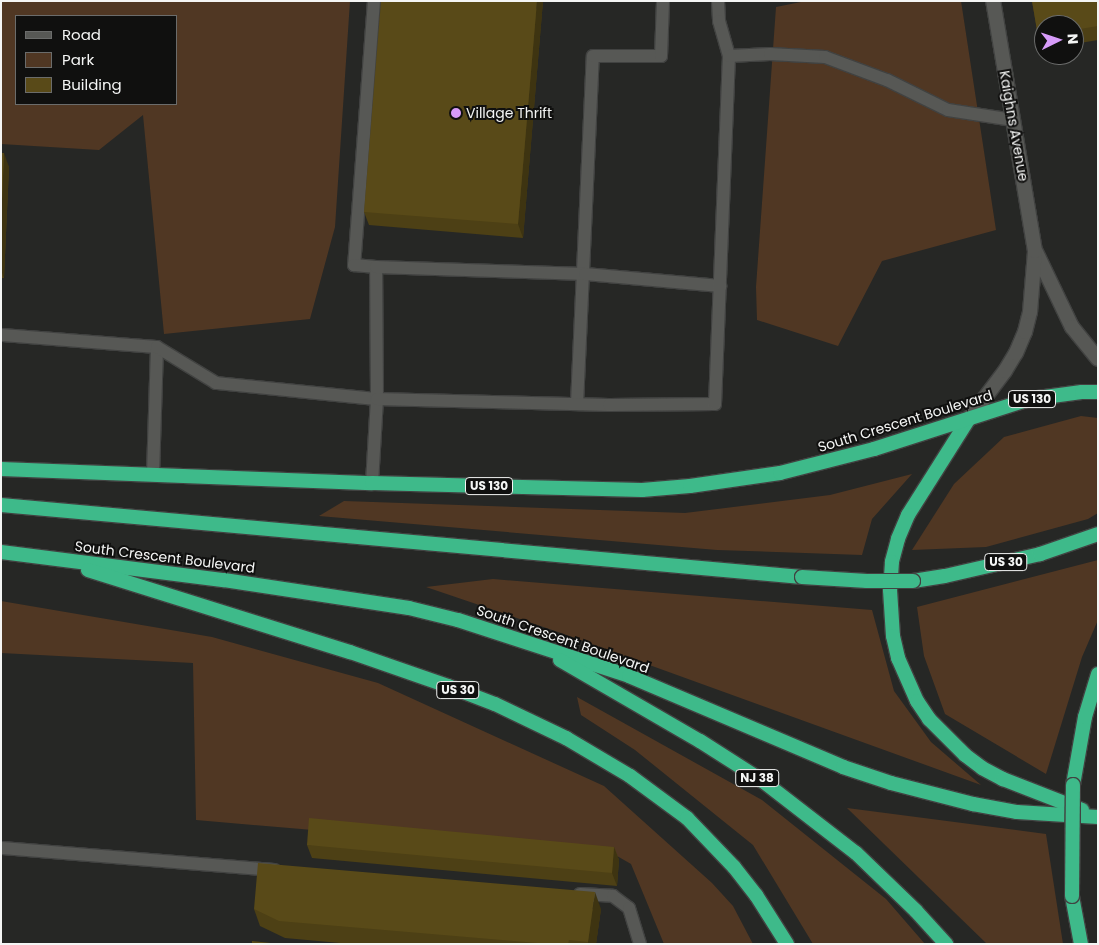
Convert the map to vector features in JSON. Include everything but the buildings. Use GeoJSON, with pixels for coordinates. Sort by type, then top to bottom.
{"type":"FeatureCollection","features":[{"type":"Feature","properties":{"kind":"highway","name":"South Crescent Boulevard"},"geometry":{"type":"LineString","coordinates":[[1,469],[372,483],[642,490],[690,486],[780,473],[874,450],[1030,400],[1098,392]]}},
{"type":"Feature","properties":{"kind":"highway"},"geometry":{"type":"LineString","coordinates":[[968,420],[908,515],[898,539],[892,562],[890,590],[893,636],[898,658],[917,701],[929,720],[965,755],[982,768],[1003,779],[1098,816]]}},
{"type":"Feature","properties":{"kind":"highway","name":"US 30"},"geometry":{"type":"LineString","coordinates":[[1,505],[802,577],[867,581],[913,581],[945,576],[1040,554],[1098,534]]}},
{"type":"Feature","properties":{"kind":"highway","name":"South Crescent Boulevard"},"geometry":{"type":"LineString","coordinates":[[1,552],[224,580],[408,608],[458,620],[629,676],[843,767],[890,783],[973,804],[1017,812],[1098,816]]}},
{"type":"Feature","properties":{"kind":"highway","name":"US 30"},"geometry":{"type":"LineString","coordinates":[[53,560],[350,652],[495,704],[566,738],[630,776],[687,818],[712,841],[767,910],[787,944]]}},
{"type":"Feature","properties":{"kind":"highway","name":"NJ 38"},"geometry":{"type":"LineString","coordinates":[[540,648],[700,741],[764,782],[856,854],[916,911],[946,944]]}},
{"type":"Feature","properties":{"kind":"highway"},"geometry":{"type":"LineString","coordinates":[[1081,944],[1072,896],[1073,785],[1084,725],[1098,674]]}},
{"type":"Feature","properties":{"kind":"main road","name":"Kaighns Avenue"},"geometry":{"type":"LineString","coordinates":[[993,1],[1036,251],[1072,327],[1098,359]]}},
{"type":"Feature","properties":{"kind":"main road","name":"Kaighns Avenue"},"geometry":{"type":"LineString","coordinates":[[968,420],[1005,371],[1016,353],[1025,332],[1030,312],[1036,251]]}},
{"type":"Feature","properties":{"kind":"lane"},"geometry":{"type":"LineString","coordinates":[[374,1],[354,265],[584,274],[720,286]]}},
{"type":"Feature","properties":{"kind":"lane"},"geometry":{"type":"LineString","coordinates":[[577,404],[593,56],[661,56],[662,1]]}},
{"type":"Feature","properties":{"kind":"lane"},"geometry":{"type":"LineString","coordinates":[[1,335],[157,347],[216,384],[377,399],[577,404],[715,404],[729,56],[719,22],[718,1]]}},
{"type":"Feature","properties":{"kind":"lane"},"geometry":{"type":"LineString","coordinates":[[729,56],[770,54],[825,57],[887,80],[948,110],[1013,120]]}},
{"type":"Feature","properties":{"kind":"lane"},"geometry":{"type":"LineString","coordinates":[[372,483],[377,399],[376,267]]}},
{"type":"Feature","properties":{"kind":"lane"},"geometry":{"type":"LineString","coordinates":[[153,475],[157,347]]}},
{"type":"Feature","properties":{"kind":"lane"},"geometry":{"type":"LineString","coordinates":[[1,848],[284,870]]}},
{"type":"Feature","properties":{"kind":"lane"},"geometry":{"type":"LineString","coordinates":[[563,892],[613,896],[629,908],[640,944]]}},
{"type":"Feature","properties":{"kind":"green space"},"geometry":{"type":"Polygon","coordinates":[[[1,1],[350,1],[335,227],[310,319],[164,334],[143,115],[99,150],[1,144],[1,1]]]}},
{"type":"Feature","properties":{"kind":"green space"},"geometry":{"type":"Polygon","coordinates":[[[806,1],[961,1],[996,230],[882,261],[838,346],[757,320],[756,287],[776,7],[806,1]]]}},
{"type":"Feature","properties":{"kind":"green space"},"geometry":{"type":"Polygon","coordinates":[[[1081,416],[1098,418],[1098,513],[1088,519],[986,547],[912,550],[954,484],[1004,437],[1081,416]]]}},
{"type":"Feature","properties":{"kind":"green space"},"geometry":{"type":"Polygon","coordinates":[[[912,474],[872,519],[862,555],[717,550],[319,516],[344,501],[685,513],[830,495],[912,474]]]}},
{"type":"Feature","properties":{"kind":"green space"},"geometry":{"type":"Polygon","coordinates":[[[1098,560],[1098,620],[1082,657],[1046,774],[945,714],[924,656],[917,607],[1098,560]]]}},
{"type":"Feature","properties":{"kind":"green space"},"geometry":{"type":"Polygon","coordinates":[[[493,579],[872,610],[894,691],[931,742],[981,785],[561,633],[426,587],[493,579]]]}},
{"type":"Feature","properties":{"kind":"green space"},"geometry":{"type":"Polygon","coordinates":[[[1,601],[212,637],[378,683],[604,786],[712,883],[733,906],[753,944],[664,944],[631,864],[617,856],[196,820],[193,663],[1,653],[1,601]]]}},
{"type":"Feature","properties":{"kind":"green space"},"geometry":{"type":"Polygon","coordinates":[[[577,697],[762,800],[886,899],[925,944],[813,944],[753,845],[635,750],[581,715],[577,697]]]}},
{"type":"Feature","properties":{"kind":"green space"},"geometry":{"type":"Polygon","coordinates":[[[847,808],[1046,834],[1063,944],[987,944],[847,808]]]}},
{"type":"Feature","properties":{"kind":"place","name":"Village Thrift"},"geometry":{"type":"Point","coordinates":[456,113]}}]}
